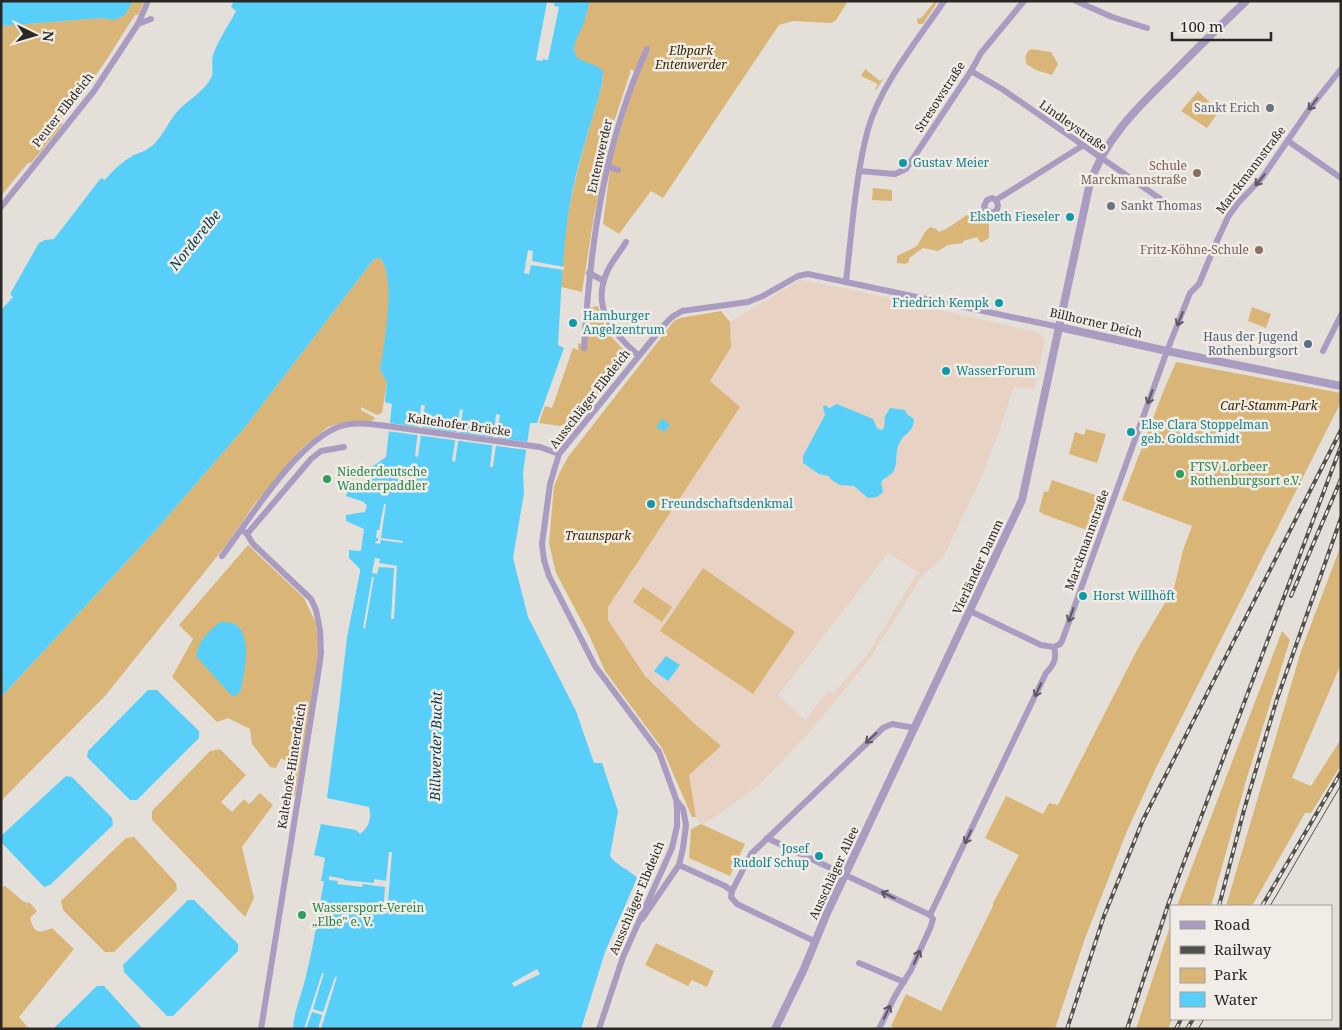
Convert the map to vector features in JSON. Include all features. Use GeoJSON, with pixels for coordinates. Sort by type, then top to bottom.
{"type":"FeatureCollection","features":[{"type":"Feature","properties":{"kind":"street","name":"Peuter Elbdeich"},"geometry":{"type":"LineString","coordinates":[[1,207],[94,90],[138,24],[148,1]]}},
{"type":"Feature","properties":{"kind":"street"},"geometry":{"type":"LineString","coordinates":[[846,281],[859,171],[869,128],[882,95],[944,1]]}},
{"type":"Feature","properties":{"kind":"street","name":"Stresowstraße"},"geometry":{"type":"LineString","coordinates":[[859,171],[895,174],[906,169],[971,71],[980,53],[1024,1]]}},
{"type":"Feature","properties":{"kind":"street"},"geometry":{"type":"LineString","coordinates":[[1076,1],[1112,17],[1147,28]]}},
{"type":"Feature","properties":{"kind":"street","name":"Vierländer Damm"},"geometry":{"type":"LineString","coordinates":[[915,728],[1022,500],[1089,187],[1100,158],[1108,144],[1134,111],[1246,1]]}},
{"type":"Feature","properties":{"kind":"street"},"geometry":{"type":"LineString","coordinates":[[138,24],[151,19]]}},
{"type":"Feature","properties":{"kind":"street","name":"Entenwerder"},"geometry":{"type":"LineString","coordinates":[[584,348],[589,273],[607,166],[626,101],[647,49]]}},
{"type":"Feature","properties":{"kind":"street","name":"Marckmannstraße"},"geometry":{"type":"LineString","coordinates":[[881,1028],[894,996],[904,982],[931,926],[933,919],[930,915],[1046,673],[1053,665],[1054,647],[1062,641],[1167,351],[1190,293],[1199,284],[1228,217],[1238,203],[1262,178],[1310,108],[1341,69]]}},
{"type":"Feature","properties":{"kind":"street","name":"Lindleystraße"},"geometry":{"type":"LineString","coordinates":[[971,71],[1002,89],[1162,200]]}},
{"type":"Feature","properties":{"kind":"street"},"geometry":{"type":"LineString","coordinates":[[1288,141],[1341,178]]}},
{"type":"Feature","properties":{"kind":"street"},"geometry":{"type":"LineString","coordinates":[[996,200],[1082,146]]}},
{"type":"Feature","properties":{"kind":"street"},"geometry":{"type":"LineString","coordinates":[[607,166],[618,170]]}},
{"type":"Feature","properties":{"kind":"street"},"geometry":{"type":"LineString","coordinates":[[626,242],[609,268],[604,281],[603,303],[610,324],[619,338],[638,356]]}},
{"type":"Feature","properties":{"kind":"street"},"geometry":{"type":"LineString","coordinates":[[589,273],[604,281]]}},
{"type":"Feature","properties":{"kind":"street","name":"Ausschläger Elbdeich"},"geometry":{"type":"LineString","coordinates":[[600,1029],[623,957],[672,848],[677,826],[676,799],[659,752],[595,666],[549,576],[542,544],[550,484],[559,454],[672,317],[682,311],[746,302],[763,296],[804,274],[846,281]]}},
{"type":"Feature","properties":{"kind":"street","name":"Billhorner Deich"},"geometry":{"type":"LineString","coordinates":[[846,281],[1167,351],[1341,386]]}},
{"type":"Feature","properties":{"kind":"street"},"geometry":{"type":"LineString","coordinates":[[1323,351],[1341,315]]}},
{"type":"Feature","properties":{"kind":"street","name":"Kaltehofer Brücke"},"geometry":{"type":"LineString","coordinates":[[244,532],[252,513],[310,445],[320,437],[341,426],[367,423],[548,448],[559,454]]}},
{"type":"Feature","properties":{"kind":"street"},"geometry":{"type":"LineString","coordinates":[[222,556],[311,458],[321,452],[344,447]]}},
{"type":"Feature","properties":{"kind":"street","name":"Kaltehofe-Hinterdeich"},"geometry":{"type":"LineString","coordinates":[[244,532],[254,544],[312,599],[322,643],[320,668],[261,1029]]}},
{"type":"Feature","properties":{"kind":"street"},"geometry":{"type":"LineString","coordinates":[[970,611],[1041,644],[1054,647]]}},
{"type":"Feature","properties":{"kind":"street"},"geometry":{"type":"LineString","coordinates":[[814,941],[738,904],[731,897],[732,891],[751,854],[883,728],[892,724],[915,728]]}},
{"type":"Feature","properties":{"kind":"street","name":"Ausschläger Allee"},"geometry":{"type":"LineString","coordinates":[[775,1029],[804,969],[814,941],[915,728]]}},
{"type":"Feature","properties":{"kind":"street"},"geometry":{"type":"LineString","coordinates":[[635,928],[679,865],[686,825],[683,809],[676,799]]}},
{"type":"Feature","properties":{"kind":"street"},"geometry":{"type":"LineString","coordinates":[[767,838],[930,915]]}},
{"type":"Feature","properties":{"kind":"street"},"geometry":{"type":"LineString","coordinates":[[679,865],[732,891]]}},
{"type":"Feature","properties":{"kind":"street"},"geometry":{"type":"LineString","coordinates":[[859,963],[904,982]]}},
{"type":"Feature","properties":{"kind":"shaded area"},"geometry":{"type":"Polygon","coordinates":[[[800,280],[854,290],[1039,333],[1045,340],[1034,390],[1014,386],[980,481],[944,556],[922,576],[870,658],[808,734],[757,787],[712,819],[701,824],[696,817],[689,775],[721,746],[645,676],[608,620],[608,607],[739,408],[710,381],[731,347],[730,322],[800,280]],[[835,405],[824,409],[825,415],[803,456],[803,463],[822,475],[828,476],[840,485],[854,486],[868,498],[877,497],[881,482],[892,473],[897,459],[897,449],[900,440],[910,432],[914,419],[905,410],[890,408],[886,412],[884,428],[881,430],[835,405]],[[888,553],[778,695],[805,720],[828,691],[833,694],[867,655],[918,572],[888,553]]]}},
{"type":"Feature","properties":{"kind":"green space"},"geometry":{"type":"Polygon","coordinates":[[[133,1],[144,1],[138,15],[135,15],[103,65],[62,120],[62,125],[1,196],[1,26],[101,18],[112,19],[124,14],[133,1]]]}},
{"type":"Feature","properties":{"kind":"green space","name":"Elbpark Entenwerder"},"geometry":{"type":"Polygon","coordinates":[[[585,1],[848,1],[836,20],[831,23],[793,21],[779,25],[663,198],[651,191],[619,234],[603,224],[611,162],[637,73],[630,69],[613,125],[594,216],[582,292],[561,287],[565,235],[574,184],[602,84],[603,71],[568,59],[585,1]]]}},
{"type":"Feature","properties":{"kind":"green space"},"geometry":{"type":"Polygon","coordinates":[[[935,1],[938,1],[923,24],[918,24],[917,19],[922,17],[935,1]]]}},
{"type":"Feature","properties":{"kind":"green space"},"geometry":{"type":"Polygon","coordinates":[[[1031,49],[1051,52],[1058,64],[1052,75],[1036,70],[1026,64],[1026,55],[1031,49]]]}},
{"type":"Feature","properties":{"kind":"green space"},"geometry":{"type":"Polygon","coordinates":[[[865,69],[880,81],[884,78],[876,90],[878,84],[861,76],[865,69]]]}},
{"type":"Feature","properties":{"kind":"green space"},"geometry":{"type":"Polygon","coordinates":[[[1198,91],[1219,111],[1207,128],[1181,111],[1198,91]]]}},
{"type":"Feature","properties":{"kind":"green space"},"geometry":{"type":"Polygon","coordinates":[[[873,188],[892,190],[892,201],[872,200],[873,188]]]}},
{"type":"Feature","properties":{"kind":"green space"},"geometry":{"type":"Polygon","coordinates":[[[967,215],[976,220],[989,223],[989,238],[981,243],[977,237],[963,241],[963,243],[948,245],[938,251],[923,248],[909,258],[909,262],[905,264],[897,263],[897,256],[917,246],[930,227],[939,232],[967,215]]]}},
{"type":"Feature","properties":{"kind":"green space"},"geometry":{"type":"Polygon","coordinates":[[[380,258],[388,280],[389,296],[387,329],[380,370],[387,382],[382,413],[377,415],[361,407],[361,410],[375,419],[371,421],[351,421],[328,427],[302,448],[253,506],[227,544],[105,696],[1,801],[1,697],[155,531],[245,427],[374,259],[380,258]]]}},
{"type":"Feature","properties":{"kind":"green space"},"geometry":{"type":"Polygon","coordinates":[[[598,306],[606,329],[623,349],[628,359],[572,427],[567,423],[560,426],[539,423],[545,406],[552,408],[573,348],[578,350],[578,343],[581,344],[589,308],[598,306]]]}},
{"type":"Feature","properties":{"kind":"green space"},"geometry":{"type":"Polygon","coordinates":[[[1252,307],[1271,314],[1266,328],[1248,321],[1252,307]]]}},
{"type":"Feature","properties":{"kind":"green space","name":"Traunspark"},"geometry":{"type":"Polygon","coordinates":[[[721,311],[730,322],[731,347],[710,381],[740,407],[608,607],[608,620],[645,676],[721,746],[689,775],[696,817],[692,817],[662,748],[605,671],[589,635],[556,573],[549,543],[554,486],[568,457],[674,321],[680,318],[721,311]]]}},
{"type":"Feature","properties":{"kind":"green space","name":"Carl-Stamm-Park"},"geometry":{"type":"Polygon","coordinates":[[[1176,362],[1341,393],[1341,402],[1156,768],[1127,831],[1084,941],[1055,1029],[896,1029],[891,1026],[906,994],[941,1011],[993,903],[1019,855],[985,838],[1006,796],[1043,814],[1049,803],[1058,805],[1138,648],[1174,588],[1183,550],[1192,526],[1122,500],[1176,362]]]}},
{"type":"Feature","properties":{"kind":"green space"},"geometry":{"type":"Polygon","coordinates":[[[1086,429],[1106,434],[1097,463],[1069,454],[1075,432],[1084,435],[1086,429]]]}},
{"type":"Feature","properties":{"kind":"green space"},"geometry":{"type":"Polygon","coordinates":[[[1052,480],[1104,498],[1092,532],[1039,511],[1044,491],[1048,492],[1052,480]]]}},
{"type":"Feature","properties":{"kind":"green space"},"geometry":{"type":"Polygon","coordinates":[[[248,545],[304,598],[315,621],[320,650],[295,796],[288,795],[288,762],[281,758],[276,768],[270,767],[252,744],[250,729],[228,718],[217,722],[172,677],[193,639],[179,625],[248,545]]]}},
{"type":"Feature","properties":{"kind":"green space"},"geometry":{"type":"Polygon","coordinates":[[[1341,545],[1341,664],[1292,778],[1311,786],[1341,739],[1341,765],[1311,813],[1305,813],[1253,905],[1226,905],[1301,651],[1341,545]]]}},
{"type":"Feature","properties":{"kind":"green space"},"geometry":{"type":"Polygon","coordinates":[[[703,568],[795,632],[753,694],[660,631],[703,568]]]}},
{"type":"Feature","properties":{"kind":"green space"},"geometry":{"type":"Polygon","coordinates":[[[643,587],[672,607],[662,622],[633,602],[643,587]]]}},
{"type":"Feature","properties":{"kind":"green space"},"geometry":{"type":"Polygon","coordinates":[[[1282,631],[1290,640],[1246,781],[1211,905],[1177,905],[1282,631]]]}},
{"type":"Feature","properties":{"kind":"green space"},"geometry":{"type":"Polygon","coordinates":[[[220,749],[246,775],[221,802],[232,812],[244,799],[249,804],[260,793],[273,805],[242,847],[254,898],[245,917],[152,820],[152,811],[210,751],[220,749]]]}},
{"type":"Feature","properties":{"kind":"green space"},"geometry":{"type":"Polygon","coordinates":[[[701,824],[745,844],[730,876],[689,858],[691,829],[701,824]]]}},
{"type":"Feature","properties":{"kind":"green space"},"geometry":{"type":"Polygon","coordinates":[[[134,837],[176,883],[177,890],[114,952],[105,952],[63,910],[61,901],[126,838],[134,837]]]}},
{"type":"Feature","properties":{"kind":"green space"},"geometry":{"type":"Polygon","coordinates":[[[5,886],[24,902],[30,903],[37,911],[30,918],[33,927],[37,931],[52,928],[74,949],[19,1017],[29,1029],[1,1029],[1,887],[5,886]]]}},
{"type":"Feature","properties":{"kind":"green space"},"geometry":{"type":"Polygon","coordinates":[[[1170,926],[1170,1020],[1172,1020],[1168,1029],[1136,1029],[1170,926]]]}},
{"type":"Feature","properties":{"kind":"green space"},"geometry":{"type":"Polygon","coordinates":[[[656,943],[714,971],[707,987],[692,980],[688,986],[645,965],[656,943]]]}},
{"type":"Feature","properties":{"kind":"water"},"geometry":{"type":"Polygon","coordinates":[[[1,1],[133,1],[125,15],[115,20],[101,18],[1,26],[1,1]]]}},
{"type":"Feature","properties":{"kind":"water"},"geometry":{"type":"Polygon","coordinates":[[[234,1],[590,1],[574,46],[574,51],[578,58],[597,66],[603,71],[602,84],[580,161],[569,209],[563,260],[558,345],[564,348],[537,423],[530,423],[523,473],[524,493],[513,558],[528,617],[576,711],[594,763],[602,763],[618,811],[610,856],[637,878],[605,952],[581,1029],[293,1029],[311,953],[324,881],[321,881],[325,858],[314,855],[321,824],[356,830],[360,834],[366,828],[370,819],[369,807],[327,798],[347,637],[360,572],[360,569],[349,558],[349,550],[361,551],[364,529],[346,521],[346,515],[365,512],[367,506],[364,502],[346,496],[348,489],[369,490],[372,488],[363,473],[386,457],[392,404],[385,402],[387,382],[380,370],[389,296],[388,280],[380,258],[374,259],[245,427],[155,531],[1,697],[1,310],[13,297],[10,294],[39,243],[54,239],[101,178],[105,180],[126,160],[152,146],[176,113],[208,83],[212,76],[212,58],[215,49],[236,11],[231,7],[234,1]],[[421,405],[415,456],[418,457],[425,405],[421,405]],[[460,409],[452,461],[455,462],[463,410],[460,409]],[[496,414],[490,467],[493,467],[500,415],[496,414]]]}},
{"type":"Feature","properties":{"kind":"water"},"geometry":{"type":"Polygon","coordinates":[[[837,404],[873,419],[877,428],[881,430],[884,428],[885,416],[890,408],[905,410],[914,419],[912,428],[898,446],[895,468],[881,482],[883,492],[877,497],[868,498],[854,486],[840,485],[828,476],[819,474],[803,463],[803,456],[825,415],[823,407],[825,405],[829,408],[837,404]]]}},
{"type":"Feature","properties":{"kind":"water"},"geometry":{"type":"Polygon","coordinates":[[[662,419],[670,424],[665,432],[656,427],[662,419]]]}},
{"type":"Feature","properties":{"kind":"water"},"geometry":{"type":"Polygon","coordinates":[[[220,622],[232,623],[239,627],[245,643],[246,653],[241,690],[236,696],[231,695],[196,656],[199,645],[204,637],[220,622]]]}},
{"type":"Feature","properties":{"kind":"water"},"geometry":{"type":"Polygon","coordinates":[[[666,656],[680,665],[668,681],[654,671],[666,656]]]}},
{"type":"Feature","properties":{"kind":"water"},"geometry":{"type":"Polygon","coordinates":[[[148,690],[157,690],[199,731],[199,738],[137,800],[130,800],[87,757],[88,751],[148,690]]]}},
{"type":"Feature","properties":{"kind":"water"},"geometry":{"type":"Polygon","coordinates":[[[66,776],[72,777],[112,818],[113,825],[50,885],[44,887],[1,842],[2,835],[66,776]]]}},
{"type":"Feature","properties":{"kind":"water"},"geometry":{"type":"Polygon","coordinates":[[[188,900],[194,900],[238,944],[238,951],[173,1016],[167,1016],[124,972],[123,965],[188,900]]]}},
{"type":"Feature","properties":{"kind":"water"},"geometry":{"type":"Polygon","coordinates":[[[97,986],[104,986],[143,1029],[53,1029],[97,986]]]}},
{"type":"Feature","properties":{"kind":"pier"},"geometry":{"type":"Polygon","coordinates":[[[547,2],[554,3],[554,6],[559,7],[548,60],[543,59],[542,61],[536,60],[547,2]]]}},
{"type":"Feature","properties":{"kind":"pier"},"geometry":{"type":"Polygon","coordinates":[[[528,250],[533,251],[532,261],[564,267],[564,270],[531,265],[529,274],[524,273],[528,250]]]}},
{"type":"Feature","properties":{"kind":"pier"},"geometry":{"type":"Polygon","coordinates":[[[389,423],[528,442],[527,450],[387,431],[389,423]]]}},
{"type":"Feature","properties":{"kind":"pier"},"geometry":{"type":"Polygon","coordinates":[[[384,504],[386,504],[381,538],[403,541],[402,543],[381,540],[380,544],[375,543],[378,541],[378,538],[376,538],[377,530],[379,530],[384,504]]]}},
{"type":"Feature","properties":{"kind":"pier"},"geometry":{"type":"Polygon","coordinates":[[[375,558],[380,559],[379,563],[397,566],[394,619],[391,619],[394,568],[379,567],[377,574],[372,573],[375,558]]]}},
{"type":"Feature","properties":{"kind":"pier"},"geometry":{"type":"Polygon","coordinates":[[[372,577],[374,577],[365,629],[363,628],[372,577]]]}},
{"type":"Feature","properties":{"kind":"pier"},"geometry":{"type":"Polygon","coordinates":[[[389,852],[392,852],[387,914],[383,913],[385,887],[363,884],[362,887],[337,884],[338,881],[329,880],[329,876],[344,880],[374,883],[374,879],[386,881],[389,852]]]}},
{"type":"Feature","properties":{"kind":"pier"},"geometry":{"type":"Polygon","coordinates":[[[537,969],[540,974],[514,987],[512,983],[537,969]]]}},
{"type":"Feature","properties":{"kind":"pier"},"geometry":{"type":"Polygon","coordinates":[[[322,973],[324,973],[313,1009],[323,1012],[335,977],[337,977],[321,1029],[318,1029],[322,1015],[312,1012],[306,1029],[304,1029],[322,973]]]}},
{"type":"Feature","properties":{"kind":"tram line"},"geometry":{"type":"LineString","coordinates":[[1271,905],[1341,785]]}},
{"type":"Feature","properties":{"kind":"tram line"},"geometry":{"type":"LineString","coordinates":[[1198,1029],[1203,1020]]}},
{"type":"Feature","properties":{"kind":"railway"},"geometry":{"type":"LineString","coordinates":[[1067,1029],[1104,916],[1143,820],[1341,430]]}},
{"type":"Feature","properties":{"kind":"railway"},"geometry":{"type":"LineString","coordinates":[[1127,1029],[1169,902],[1341,446]]}},
{"type":"Feature","properties":{"kind":"railway"},"geometry":{"type":"LineString","coordinates":[[1291,596],[1341,479]]}},
{"type":"Feature","properties":{"kind":"railway"},"geometry":{"type":"LineString","coordinates":[[1219,905],[1244,810],[1277,699],[1341,518]]}},
{"type":"Feature","properties":{"kind":"railway"},"geometry":{"type":"LineString","coordinates":[[1263,905],[1341,772]]}},
{"type":"Feature","properties":{"kind":"railway"},"geometry":{"type":"LineString","coordinates":[[1176,1029],[1180,1020]]}},
{"type":"Feature","properties":{"kind":"railway"},"geometry":{"type":"LineString","coordinates":[[1187,1029],[1192,1020]]}},
{"type":"Feature","properties":{"kind":"place","name":"Sankt Erich"},"geometry":{"type":"Point","coordinates":[1270,108]}},
{"type":"Feature","properties":{"kind":"place","name":"Gustav Meier"},"geometry":{"type":"Point","coordinates":[903,163]}},
{"type":"Feature","properties":{"kind":"place","name":"Schule Marckmannstraße"},"geometry":{"type":"Point","coordinates":[1197,173]}},
{"type":"Feature","properties":{"kind":"place","name":"Sankt Thomas"},"geometry":{"type":"Point","coordinates":[1111,206]}},
{"type":"Feature","properties":{"kind":"place","name":"Elsbeth Fieseler"},"geometry":{"type":"Point","coordinates":[1070,217]}},
{"type":"Feature","properties":{"kind":"place","name":"Fritz-Köhne-Schule"},"geometry":{"type":"Point","coordinates":[1259,250]}},
{"type":"Feature","properties":{"kind":"place","name":"Friedrich Kempk"},"geometry":{"type":"Point","coordinates":[999,303]}},
{"type":"Feature","properties":{"kind":"place","name":"Hamburger Angelzentrum"},"geometry":{"type":"Point","coordinates":[573,323]}},
{"type":"Feature","properties":{"kind":"place","name":"Haus der Jugend Rothenburgsort"},"geometry":{"type":"Point","coordinates":[1308,344]}},
{"type":"Feature","properties":{"kind":"place","name":"WasserForum"},"geometry":{"type":"Point","coordinates":[946,371]}},
{"type":"Feature","properties":{"kind":"place","name":"Else Clara Stoppelman geb. Goldschmidt"},"geometry":{"type":"Point","coordinates":[1131,432]}},
{"type":"Feature","properties":{"kind":"place","name":"FTSV Lorbeer Rothenburgsort e.V."},"geometry":{"type":"Point","coordinates":[1180,474]}},
{"type":"Feature","properties":{"kind":"place","name":"Niederdeutsche Wanderpaddler"},"geometry":{"type":"Point","coordinates":[327,479]}},
{"type":"Feature","properties":{"kind":"place","name":"Freundschaftsdenkmal"},"geometry":{"type":"Point","coordinates":[651,504]}},
{"type":"Feature","properties":{"kind":"place","name":"Horst Willhöft"},"geometry":{"type":"Point","coordinates":[1083,596]}},
{"type":"Feature","properties":{"kind":"place","name":"Josef Rudolf Schup"},"geometry":{"type":"Point","coordinates":[819,856]}},
{"type":"Feature","properties":{"kind":"place","name":"Wassersport-Verein „Elbe\" e. V."},"geometry":{"type":"Point","coordinates":[302,915]}},
{"type":"Feature","properties":{"kind":"water label","name":"Norderelbe"},"geometry":{"type":"Point","coordinates":[195,240]}},
{"type":"Feature","properties":{"kind":"water label","name":"Billwerder Bucht"},"geometry":{"type":"Point","coordinates":[436,746]}}]}
